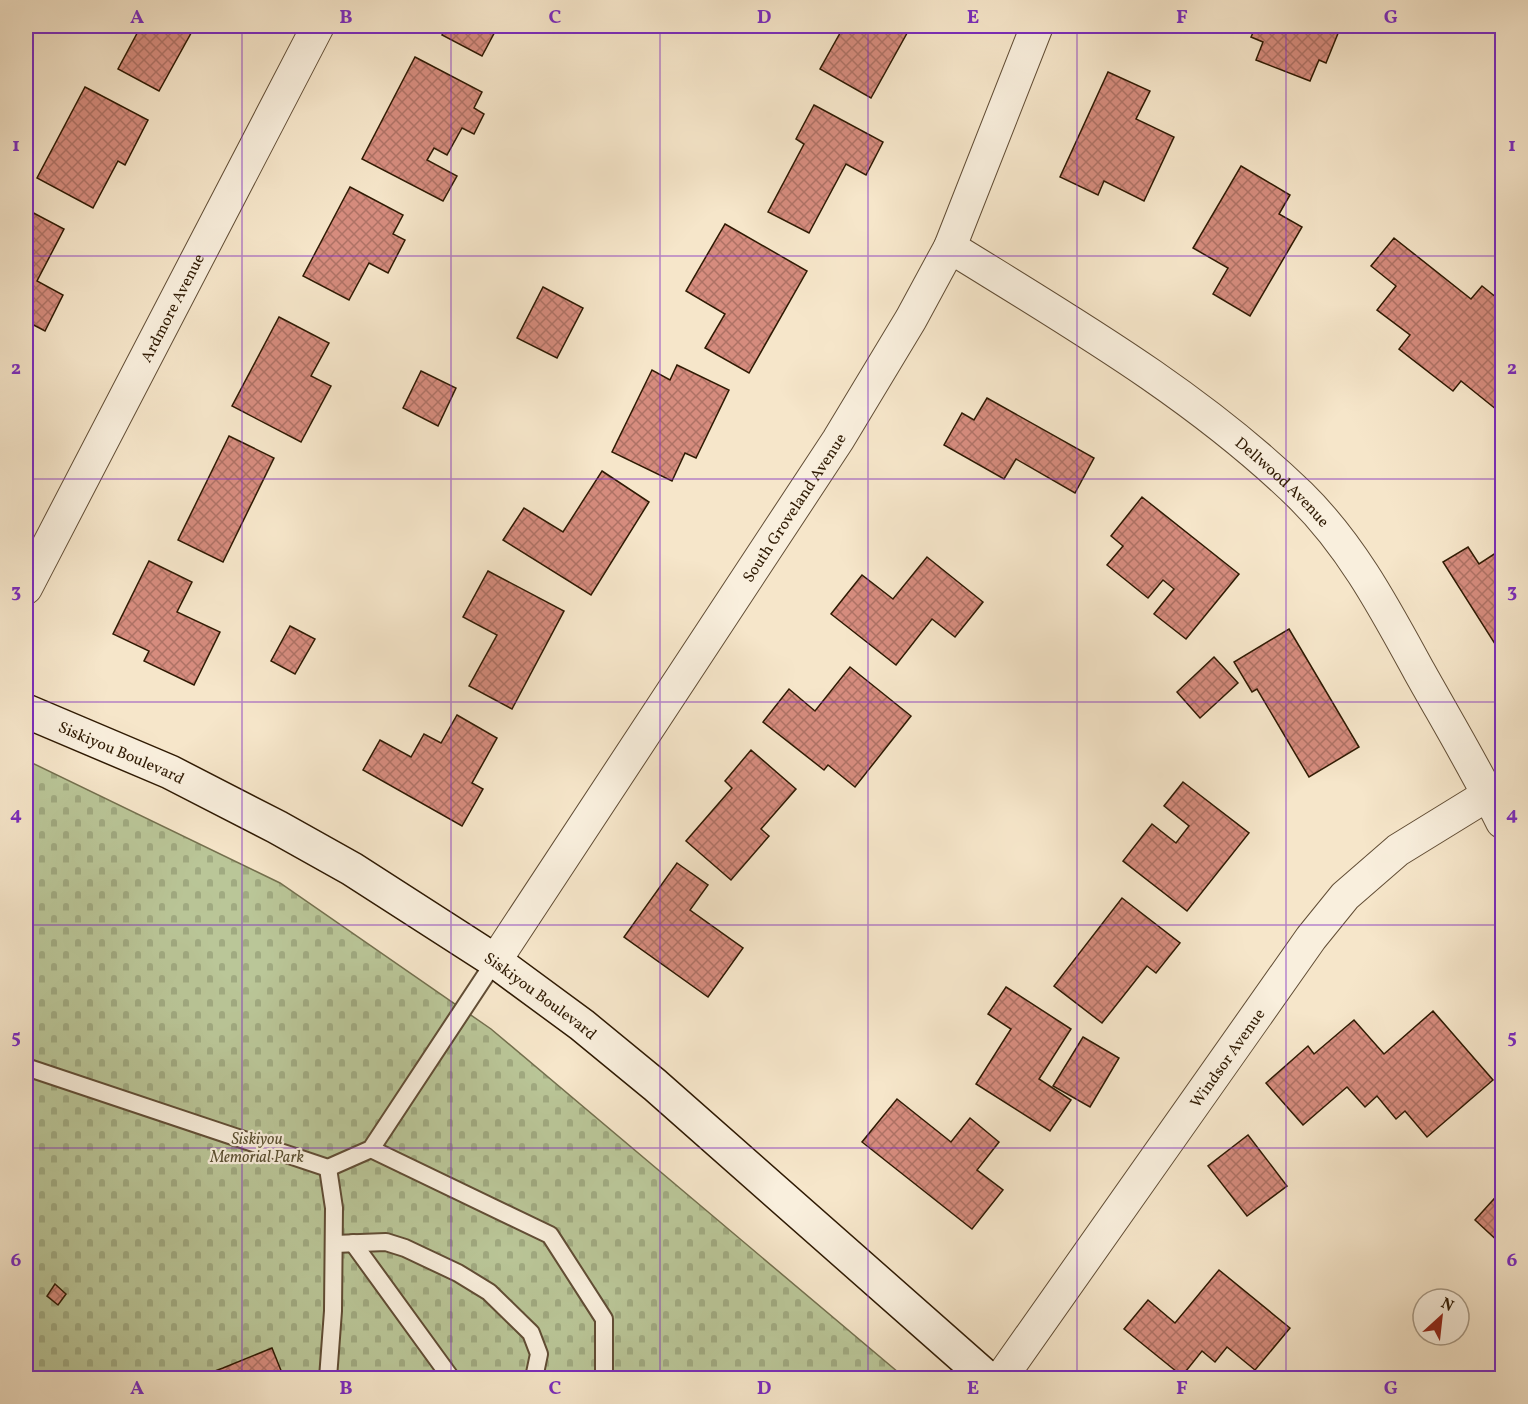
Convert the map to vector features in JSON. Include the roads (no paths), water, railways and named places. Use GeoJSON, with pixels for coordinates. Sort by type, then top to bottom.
{"type":"FeatureCollection","features":[{"type":"Feature","properties":{"kind":"street","name":"Ardmore Avenue"},"geometry":{"type":"LineString","coordinates":[[26,588],[318,26]]}},
{"type":"Feature","properties":{"kind":"street","name":"South Groveland Avenue"},"geometry":{"type":"LineString","coordinates":[[495,961],[838,440],[911,320],[950,247],[1037,26]]}},
{"type":"Feature","properties":{"kind":"street","name":"Dellwood Avenue"},"geometry":{"type":"LineString","coordinates":[[950,247],[1126,357],[1198,409],[1301,496],[1336,536],[1367,578],[1495,790],[1503,822]]}},
{"type":"Feature","properties":{"kind":"street","name":"Siskiyou Boulevard"},"geometry":{"type":"LineString","coordinates":[[26,711],[170,772],[277,826],[361,874],[495,961],[582,1025],[655,1084],[987,1378]]}},
{"type":"Feature","properties":{"kind":"street","name":"Windsor Avenue"},"geometry":{"type":"LineString","coordinates":[[1001,1378],[1311,938],[1345,896],[1398,850],[1495,790]]}},
{"type":"Feature","properties":{"kind":"lane"},"geometry":{"type":"LineString","coordinates":[[26,1067],[328,1168],[370,1149],[495,961]]}},
{"type":"Feature","properties":{"kind":"lane"},"geometry":{"type":"LineString","coordinates":[[370,1149],[550,1235],[604,1319],[604,1378]]}},
{"type":"Feature","properties":{"kind":"lane"},"geometry":{"type":"LineString","coordinates":[[328,1168],[334,1208],[333,1311],[328,1378]]}},
{"type":"Feature","properties":{"kind":"lane"},"geometry":{"type":"LineString","coordinates":[[334,1244],[386,1242],[458,1272],[489,1292],[531,1333],[539,1354],[534,1378]]}},
{"type":"Feature","properties":{"kind":"lane"},"geometry":{"type":"LineString","coordinates":[[353,1243],[452,1378]]}},
{"type":"Feature","properties":{"kind":"park label","name":"Siskiyou Memorial Park"},"geometry":{"type":"Point","coordinates":[257,1147]}}]}
